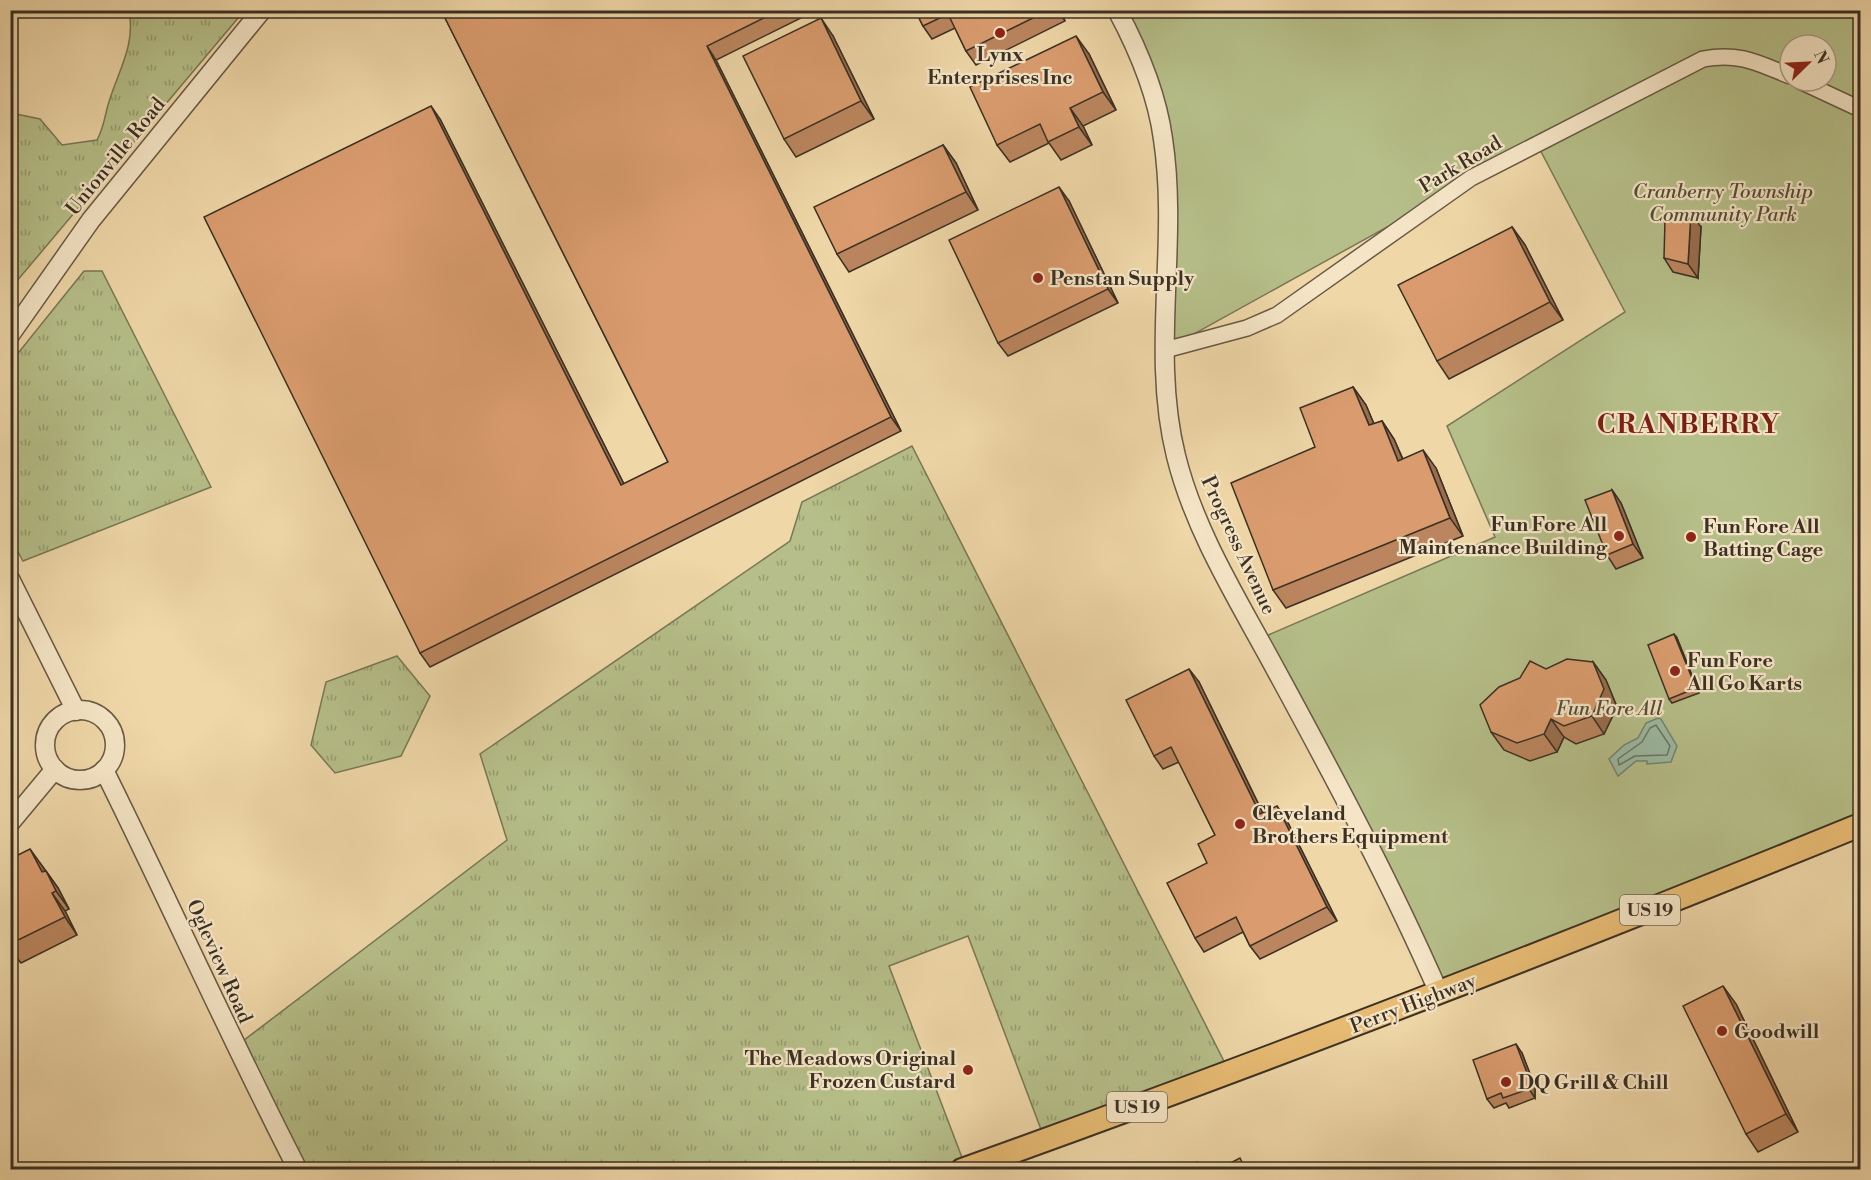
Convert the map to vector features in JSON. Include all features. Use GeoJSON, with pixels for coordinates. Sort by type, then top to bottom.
{"type":"FeatureCollection","features":[{"type":"Feature","properties":{"kind":"main road","name":"Perry Highway"},"geometry":{"type":"LineString","coordinates":[[962,1170],[1230,1073],[1439,993],[1860,825]]}},
{"type":"Feature","properties":{"kind":"street","name":"Unionville Road"},"geometry":{"type":"LineString","coordinates":[[10,335],[91,220],[262,10]]}},
{"type":"Feature","properties":{"kind":"street","name":"Progress Avenue"},"geometry":{"type":"LineString","coordinates":[[1117,10],[1147,75],[1163,139],[1167,183],[1165,350],[1167,409],[1176,456],[1203,531],[1395,898],[1439,993]]}},
{"type":"Feature","properties":{"kind":"street","name":"Park Road"},"geometry":{"type":"LineString","coordinates":[[1165,350],[1247,328],[1277,315],[1471,178],[1704,59],[1725,55],[1747,58],[1778,71]]}},
{"type":"Feature","properties":{"kind":"street"},"geometry":{"type":"LineString","coordinates":[[1826,93],[1860,109]]}},
{"type":"Feature","properties":{"kind":"street"},"geometry":{"type":"LineString","coordinates":[[10,579],[75,711]]}},
{"type":"Feature","properties":{"kind":"street"},"geometry":{"type":"LineString","coordinates":[[75,711],[92,712],[109,726],[114,748],[112,759],[104,770],[86,780],[75,780],[55,769],[45,748],[46,737],[59,718],[75,711]]}},
{"type":"Feature","properties":{"kind":"street"},"geometry":{"type":"LineString","coordinates":[[10,822],[55,769]]}},
{"type":"Feature","properties":{"kind":"street","name":"Ogleview Road"},"geometry":{"type":"LineString","coordinates":[[104,770],[169,903],[235,1047],[298,1170]]}},
{"type":"Feature","properties":{"kind":"green space"},"geometry":{"type":"Polygon","coordinates":[[[129,11],[244,11],[11,288],[11,113],[40,119],[62,145],[97,140],[128,48],[129,11]]]}},
{"type":"Feature","properties":{"kind":"green space"},"geometry":{"type":"Polygon","coordinates":[[[1110,11],[1860,11],[1860,825],[1439,993],[1259,639],[1495,537],[1447,426],[1625,312],[1537,144],[1165,350],[1159,117],[1110,11]]]}},
{"type":"Feature","properties":{"kind":"green space"},"geometry":{"type":"Polygon","coordinates":[[[84,271],[102,271],[211,487],[23,561],[11,539],[11,362],[84,271]]]}},
{"type":"Feature","properties":{"kind":"green space"},"geometry":{"type":"Polygon","coordinates":[[[912,446],[1230,1073],[1045,1140],[968,936],[889,966],[966,1168],[298,1169],[235,1047],[507,840],[480,754],[790,541],[802,502],[912,446]]]}},
{"type":"Feature","properties":{"kind":"green space"},"geometry":{"type":"Polygon","coordinates":[[[397,656],[430,696],[401,756],[335,773],[311,745],[326,682],[397,656]]]}},
{"type":"Feature","properties":{"kind":"water"},"geometry":{"type":"Polygon","coordinates":[[[1661,719],[1677,746],[1671,762],[1647,764],[1647,761],[1636,761],[1618,776],[1609,759],[1624,745],[1638,738],[1646,723],[1661,719]]]}},
{"type":"Feature","properties":{"kind":"building"},"geometry":{"type":"Polygon","coordinates":[[[441,10],[780,10],[707,46],[891,417],[420,653],[204,217],[431,106],[621,485],[668,462],[441,10]]]}},
{"type":"Feature","properties":{"kind":"building"},"geometry":{"type":"Polygon","coordinates":[[[915,10],[1049,10],[966,51],[948,14],[923,26],[915,10]]]}},
{"type":"Feature","properties":{"kind":"building"},"geometry":{"type":"Polygon","coordinates":[[[821,18],[861,101],[784,139],[743,56],[821,18]]]}},
{"type":"Feature","properties":{"kind":"building"},"geometry":{"type":"Polygon","coordinates":[[[1076,36],[1103,92],[1070,108],[1079,127],[1048,142],[1040,124],[997,145],[970,87],[1076,36]]]}},
{"type":"Feature","properties":{"kind":"building"},"geometry":{"type":"Polygon","coordinates":[[[943,145],[966,192],[837,254],[814,207],[943,145]]]}},
{"type":"Feature","properties":{"kind":"building","name":"Penstan Supply"},"geometry":{"type":"Polygon","coordinates":[[[1059,187],[1108,289],[998,343],[949,240],[1059,187]]]}},
{"type":"Feature","properties":{"kind":"building"},"geometry":{"type":"Polygon","coordinates":[[[1691,213],[1688,264],[1664,258],[1665,220],[1691,213]]]}},
{"type":"Feature","properties":{"kind":"building"},"geometry":{"type":"Polygon","coordinates":[[[1512,227],[1550,302],[1437,361],[1398,285],[1512,227]]]}},
{"type":"Feature","properties":{"kind":"building"},"geometry":{"type":"Polygon","coordinates":[[[1353,387],[1369,425],[1382,421],[1398,461],[1423,450],[1450,518],[1273,590],[1231,483],[1315,447],[1300,408],[1353,387]]]}},
{"type":"Feature","properties":{"kind":"building","name":"Fun Fore All Maintenance Building"},"geometry":{"type":"Polygon","coordinates":[[[1612,490],[1633,544],[1607,555],[1585,500],[1612,490]]]}},
{"type":"Feature","properties":{"kind":"building"},"geometry":{"type":"Polygon","coordinates":[[[1860,566],[1860,578],[1856,568],[1860,566]]]}},
{"type":"Feature","properties":{"kind":"building","name":"Fun Fore All Go Karts"},"geometry":{"type":"Polygon","coordinates":[[[1674,634],[1696,688],[1669,699],[1648,645],[1674,634]]]}},
{"type":"Feature","properties":{"kind":"building"},"geometry":{"type":"Polygon","coordinates":[[[1567,659],[1593,662],[1604,689],[1592,716],[1564,726],[1551,719],[1544,734],[1517,743],[1491,732],[1480,705],[1499,687],[1520,678],[1530,661],[1546,669],[1567,659]]]}},
{"type":"Feature","properties":{"kind":"building","name":"Cleveland Brothers Equipment"},"geometry":{"type":"Polygon","coordinates":[[[1189,669],[1260,814],[1277,806],[1327,907],[1250,946],[1236,917],[1195,938],[1167,883],[1207,863],[1198,844],[1215,835],[1171,747],[1154,756],[1126,700],[1189,669]]]}},
{"type":"Feature","properties":{"kind":"building"},"geometry":{"type":"Polygon","coordinates":[[[30,849],[42,872],[46,871],[56,891],[52,893],[65,917],[10,944],[10,859],[30,849]]]}},
{"type":"Feature","properties":{"kind":"building"},"geometry":{"type":"Polygon","coordinates":[[[1723,986],[1786,1114],[1746,1134],[1683,1006],[1723,986]]]}},
{"type":"Feature","properties":{"kind":"building"},"geometry":{"type":"Polygon","coordinates":[[[1516,1044],[1529,1078],[1529,1089],[1503,1098],[1501,1093],[1487,1099],[1473,1060],[1516,1044]]]}},
{"type":"Feature","properties":{"kind":"building"},"geometry":{"type":"Polygon","coordinates":[[[1240,1158],[1246,1170],[1217,1170],[1240,1158]]]}},
{"type":"Feature","properties":{"kind":"building"},"geometry":{"type":"Polygon","coordinates":[[[1197,1162],[1201,1170],[1181,1170],[1197,1162]]]}},
{"type":"Feature","properties":{"kind":"place","name":"Lynx Enterprises Inc"},"geometry":{"type":"Point","coordinates":[1000,33]}},
{"type":"Feature","properties":{"kind":"place","name":"Penstan Supply"},"geometry":{"type":"Point","coordinates":[1038,278]}},
{"type":"Feature","properties":{"kind":"place","name":"Fun Fore All Maintenance Building"},"geometry":{"type":"Point","coordinates":[1619,536]}},
{"type":"Feature","properties":{"kind":"place","name":"Fun Fore All Batting Cage"},"geometry":{"type":"Point","coordinates":[1691,537]}},
{"type":"Feature","properties":{"kind":"place","name":"Fun Fore All Go Karts"},"geometry":{"type":"Point","coordinates":[1675,671]}},
{"type":"Feature","properties":{"kind":"place","name":"Cleveland Brothers Equipment"},"geometry":{"type":"Point","coordinates":[1240,824]}},
{"type":"Feature","properties":{"kind":"place","name":"Goodwill"},"geometry":{"type":"Point","coordinates":[1722,1031]}},
{"type":"Feature","properties":{"kind":"place","name":"The Meadows Original Frozen Custard"},"geometry":{"type":"Point","coordinates":[968,1070]}},
{"type":"Feature","properties":{"kind":"place","name":"DQ Grill & Chill"},"geometry":{"type":"Point","coordinates":[1506,1082]}},
{"type":"Feature","properties":{"kind":"district","name":"CRANBERRY"},"geometry":{"type":"Point","coordinates":[1689,424]}},
{"type":"Feature","properties":{"kind":"park label","name":"Cranberry Township Community Park"},"geometry":{"type":"Point","coordinates":[1723,202]}},
{"type":"Feature","properties":{"kind":"park label","name":"Fun Fore All"},"geometry":{"type":"Point","coordinates":[1609,708]}}]}
